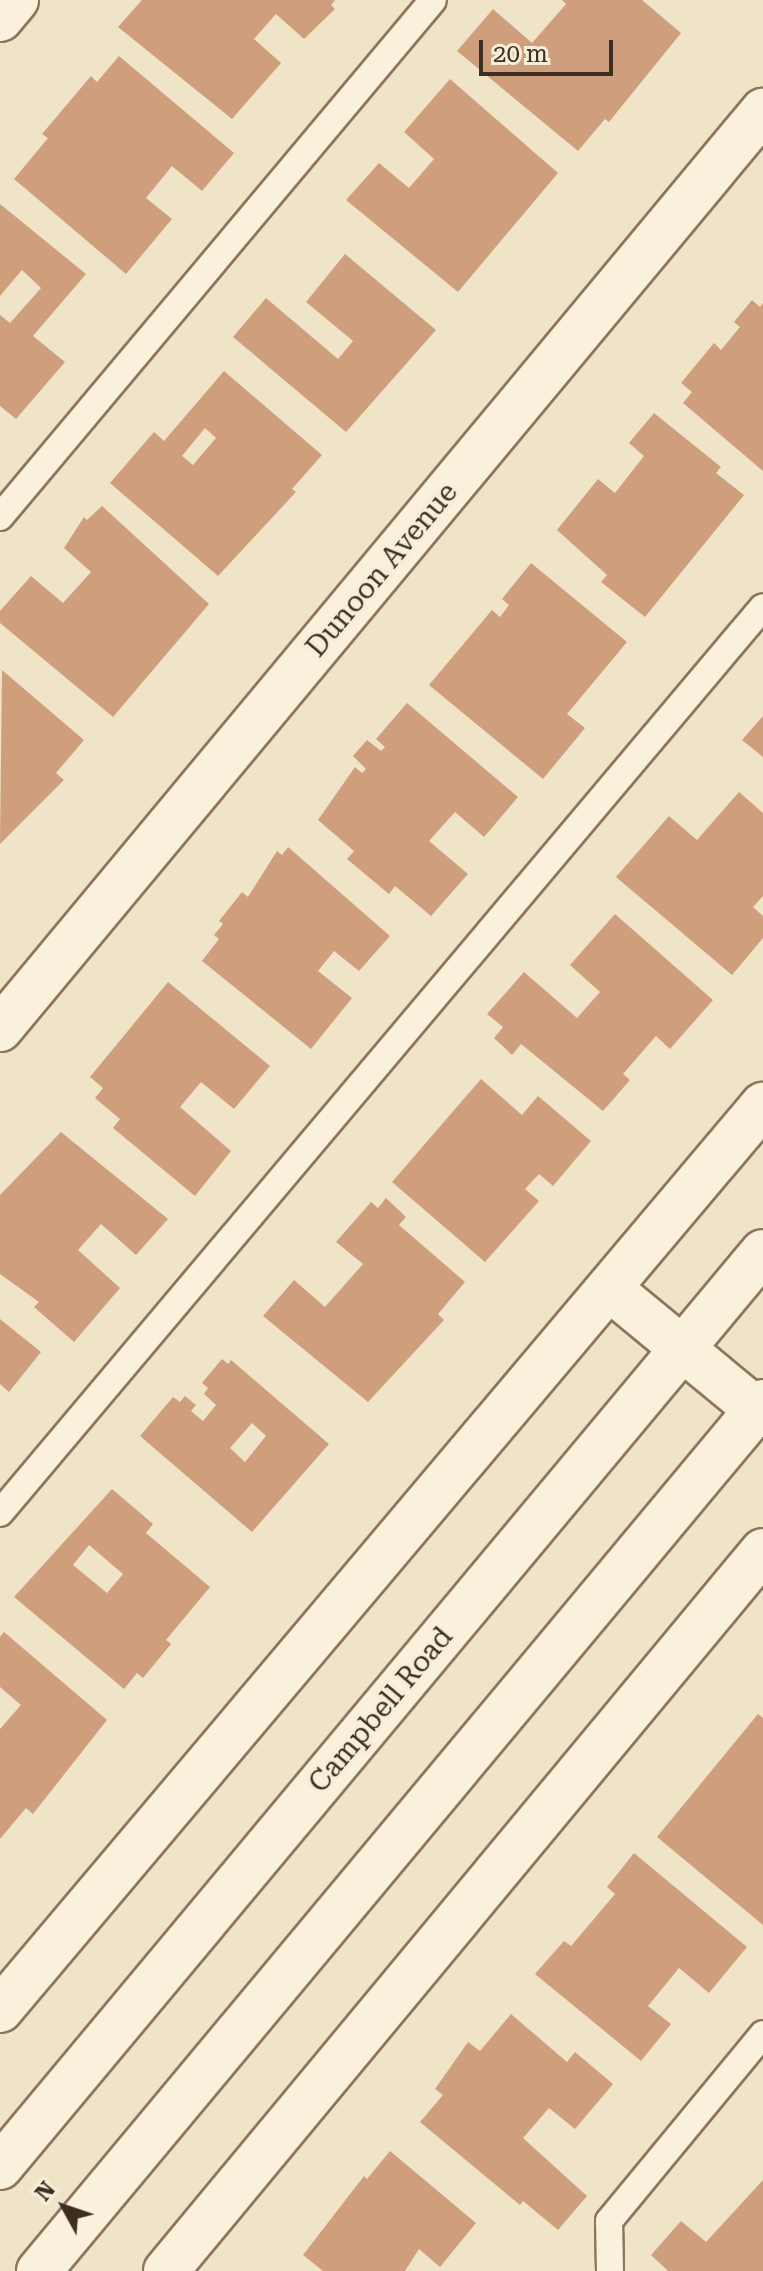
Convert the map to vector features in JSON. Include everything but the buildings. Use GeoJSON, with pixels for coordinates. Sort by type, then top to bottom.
{"type":"FeatureCollection","features":[{"type":"Feature","properties":{"kind":"street"},"geometry":{"type":"LineString","coordinates":[[0,19],[16,0]]}},
{"type":"Feature","properties":{"kind":"street","name":"Dunoon Avenue"},"geometry":{"type":"LineString","coordinates":[[0,1029],[763,111]]}},
{"type":"Feature","properties":{"kind":"street"},"geometry":{"type":"LineString","coordinates":[[0,2010],[763,1105]]}},
{"type":"Feature","properties":{"kind":"street","name":"Campbell Road"},"geometry":{"type":"LineString","coordinates":[[0,2167],[763,1252]]}},
{"type":"Feature","properties":{"kind":"street"},"geometry":{"type":"LineString","coordinates":[[39,2271],[761,1409],[610,1289]]}},
{"type":"Feature","properties":{"kind":"street"},"geometry":{"type":"LineString","coordinates":[[166,2271],[763,1551]]}},
{"type":"Feature","properties":{"kind":"lane"},"geometry":{"type":"LineString","coordinates":[[0,517],[433,0]]}},
{"type":"Feature","properties":{"kind":"lane"},"geometry":{"type":"LineString","coordinates":[[0,1513],[763,607]]}},
{"type":"Feature","properties":{"kind":"lane"},"geometry":{"type":"LineString","coordinates":[[610,2271],[609,2221],[763,2034]]}}]}
